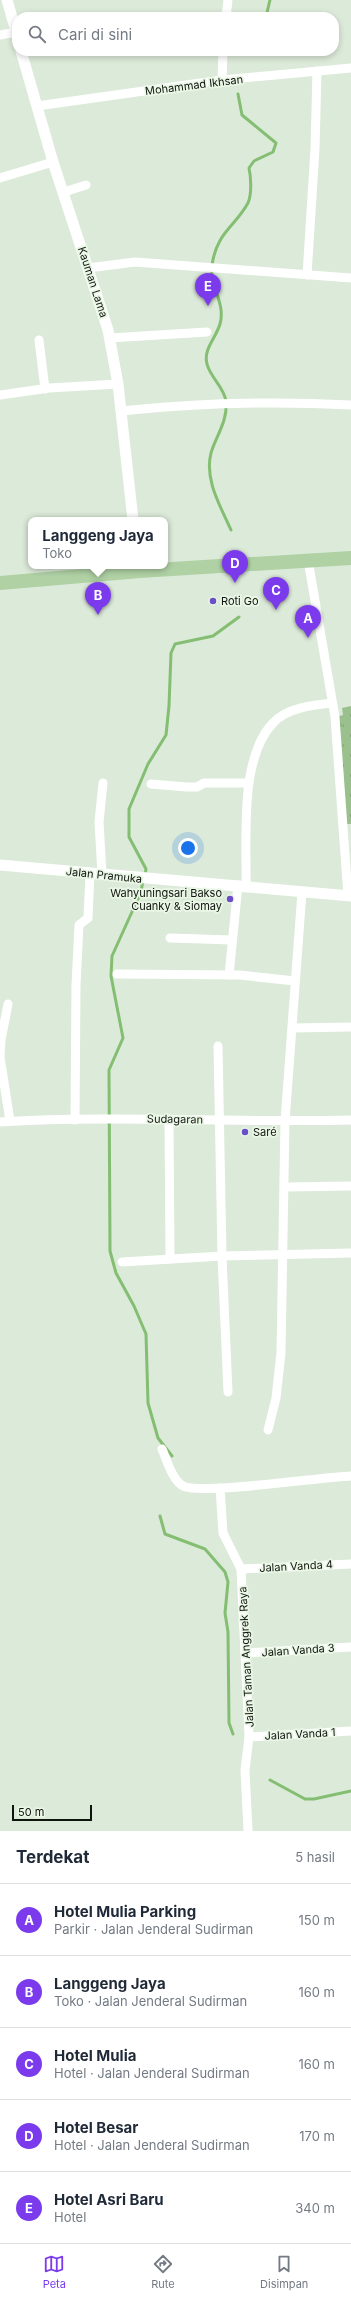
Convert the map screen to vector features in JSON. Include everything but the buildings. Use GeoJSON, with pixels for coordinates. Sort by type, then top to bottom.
{"type":"FeatureCollection","features":[{"type":"Feature","properties":{"kind":"main road"},"geometry":{"type":"LineString","coordinates":[[168,567],[351,558]]}},
{"type":"Feature","properties":{"kind":"main road"},"geometry":{"type":"LineString","coordinates":[[0,583],[139,569]]}},
{"type":"Feature","properties":{"kind":"street"},"geometry":{"type":"LineString","coordinates":[[7,0],[12,17]]}},
{"type":"Feature","properties":{"kind":"street"},"geometry":{"type":"LineString","coordinates":[[227,12],[228,0]]}},
{"type":"Feature","properties":{"kind":"street"},"geometry":{"type":"LineString","coordinates":[[0,35],[12,34]]}},
{"type":"Feature","properties":{"kind":"street","name":"Kauman Lama"},"geometry":{"type":"LineString","coordinates":[[23,56],[53,162],[64,192],[110,338],[118,384],[133,517]]}},
{"type":"Feature","properties":{"kind":"street"},"geometry":{"type":"LineString","coordinates":[[222,80],[223,56]]}},
{"type":"Feature","properties":{"kind":"street","name":"Mohammad Ikhsan"},"geometry":{"type":"LineString","coordinates":[[37,106],[222,80],[351,68]]}},
{"type":"Feature","properties":{"kind":"street"},"geometry":{"type":"LineString","coordinates":[[307,275],[315,149],[317,72]]}},
{"type":"Feature","properties":{"kind":"street"},"geometry":{"type":"LineString","coordinates":[[0,178],[53,162]]}},
{"type":"Feature","properties":{"kind":"street"},"geometry":{"type":"LineString","coordinates":[[64,192],[86,185]]}},
{"type":"Feature","properties":{"kind":"street"},"geometry":{"type":"LineString","coordinates":[[88,268],[135,262],[351,278]]}},
{"type":"Feature","properties":{"kind":"street"},"geometry":{"type":"LineString","coordinates":[[110,338],[207,332]]}},
{"type":"Feature","properties":{"kind":"street"},"geometry":{"type":"LineString","coordinates":[[39,340],[45,389]]}},
{"type":"Feature","properties":{"kind":"street"},"geometry":{"type":"LineString","coordinates":[[0,395],[45,389],[118,384]]}},
{"type":"Feature","properties":{"kind":"street"},"geometry":{"type":"LineString","coordinates":[[121,411],[160,407],[287,403],[351,405]]}},
{"type":"Feature","properties":{"kind":"street"},"geometry":{"type":"LineString","coordinates":[[308,560],[332,702],[350,896]]}},
{"type":"Feature","properties":{"kind":"street"},"geometry":{"type":"LineString","coordinates":[[229,975],[232,940],[242,886],[248,783],[261,740],[273,722],[291,711],[314,704],[332,702]]}},
{"type":"Feature","properties":{"kind":"street"},"geometry":{"type":"LineString","coordinates":[[102,875],[99,822],[103,783]]}},
{"type":"Feature","properties":{"kind":"street"},"geometry":{"type":"LineString","coordinates":[[151,784],[197,787],[204,783],[248,783]]}},
{"type":"Feature","properties":{"kind":"street","name":"Jalan Pramuka"},"geometry":{"type":"LineString","coordinates":[[0,865],[350,896]]}},
{"type":"Feature","properties":{"kind":"street"},"geometry":{"type":"LineString","coordinates":[[75,1120],[76,985],[79,925],[88,918],[90,872]]}},
{"type":"Feature","properties":{"kind":"street"},"geometry":{"type":"LineString","coordinates":[[268,1430],[276,1398],[281,1353],[281,1255],[285,1187],[285,1122],[302,892]]}},
{"type":"Feature","properties":{"kind":"street"},"geometry":{"type":"LineString","coordinates":[[170,938],[232,940]]}},
{"type":"Feature","properties":{"kind":"street"},"geometry":{"type":"LineString","coordinates":[[118,974],[229,975],[295,981]]}},
{"type":"Feature","properties":{"kind":"street"},"geometry":{"type":"LineString","coordinates":[[8,1004],[0,1040],[0,1057],[10,1121]]}},
{"type":"Feature","properties":{"kind":"street"},"geometry":{"type":"LineString","coordinates":[[292,1028],[351,1027]]}},
{"type":"Feature","properties":{"kind":"street"},"geometry":{"type":"LineString","coordinates":[[218,1046],[222,1256],[228,1392]]}},
{"type":"Feature","properties":{"kind":"street","name":"Sudagaran"},"geometry":{"type":"LineString","coordinates":[[0,1122],[128,1118],[220,1119],[285,1122],[351,1120]]}},
{"type":"Feature","properties":{"kind":"street"},"geometry":{"type":"LineString","coordinates":[[169,1119],[170,1259]]}},
{"type":"Feature","properties":{"kind":"street"},"geometry":{"type":"LineString","coordinates":[[285,1187],[351,1186]]}},
{"type":"Feature","properties":{"kind":"street"},"geometry":{"type":"LineString","coordinates":[[122,1262],[222,1256],[351,1253]]}},
{"type":"Feature","properties":{"kind":"street"},"geometry":{"type":"LineString","coordinates":[[162,1449],[177,1482],[188,1488],[220,1488],[351,1476]]}},
{"type":"Feature","properties":{"kind":"street","name":"Jalan Taman Anggrek Raya"},"geometry":{"type":"LineString","coordinates":[[220,1488],[223,1533],[241,1569],[249,1737],[245,1770],[248,1831]]}},
{"type":"Feature","properties":{"kind":"street","name":"Jalan Vanda 4"},"geometry":{"type":"LineString","coordinates":[[241,1569],[351,1564]]}},
{"type":"Feature","properties":{"kind":"street","name":"Jalan Vanda 3"},"geometry":{"type":"LineString","coordinates":[[245,1653],[351,1647]]}},
{"type":"Feature","properties":{"kind":"street","name":"Jalan Vanda 1"},"geometry":{"type":"LineString","coordinates":[[249,1737],[351,1731]]}},
{"type":"Feature","properties":{"kind":"green space"},"geometry":{"type":"Polygon","coordinates":[[[351,706],[351,824],[344,824],[335,717],[343,715],[342,708],[351,706]]]}},
{"type":"Feature","properties":{"kind":"waterway"},"geometry":{"type":"LineString","coordinates":[[267,12],[270,0]]}},
{"type":"Feature","properties":{"kind":"waterway"},"geometry":{"type":"LineString","coordinates":[[231,530],[218,503],[212,483],[209,463],[213,447],[223,422],[226,408],[226,401],[223,391],[211,373],[206,359],[208,348],[218,329],[221,316],[221,309],[213,280],[212,265],[214,254],[222,237],[248,203],[251,186],[249,168],[254,161],[273,152],[276,143],[242,115],[238,94]]}},
{"type":"Feature","properties":{"kind":"waterway"},"geometry":{"type":"LineString","coordinates":[[145,875],[146,869],[129,837],[129,809],[148,764],[166,735],[169,706],[171,653],[175,644],[213,636],[239,617]]}},
{"type":"Feature","properties":{"kind":"waterway"},"geometry":{"type":"LineString","coordinates":[[143,880],[141,892],[112,956],[111,976],[123,1038],[109,1070],[110,1251],[116,1273],[134,1306],[146,1334],[148,1403],[158,1438],[172,1456]]}},
{"type":"Feature","properties":{"kind":"waterway"},"geometry":{"type":"LineString","coordinates":[[160,1516],[165,1534],[205,1549],[225,1572],[228,1582],[225,1613],[228,1632],[229,1723],[233,1734]]}},
{"type":"Feature","properties":{"kind":"waterway"},"geometry":{"type":"LineString","coordinates":[[270,1780],[305,1799],[314,1799],[351,1791]]}},
{"type":"Feature","properties":{"kind":"place","name":"Hotel Asri Baru"},"geometry":{"type":"Point","coordinates":[208,306]}},
{"type":"Feature","properties":{"kind":"place","name":"Hotel Besar"},"geometry":{"type":"Point","coordinates":[235,583]}},
{"type":"Feature","properties":{"kind":"place","name":"Roti Go"},"geometry":{"type":"Point","coordinates":[213,601]}},
{"type":"Feature","properties":{"kind":"place","name":"Hotel Mulia"},"geometry":{"type":"Point","coordinates":[276,610]}},
{"type":"Feature","properties":{"kind":"place","name":"Langgeng Jaya"},"geometry":{"type":"Point","coordinates":[98,615]}},
{"type":"Feature","properties":{"kind":"place","name":"Hotel Mulia Parking"},"geometry":{"type":"Point","coordinates":[308,638]}},
{"type":"Feature","properties":{"kind":"place","name":"Wahyuningsari Bakso Cuanky & Siomay"},"geometry":{"type":"Point","coordinates":[230,899]}},
{"type":"Feature","properties":{"kind":"place","name":"Saré"},"geometry":{"type":"Point","coordinates":[245,1132]}}]}
